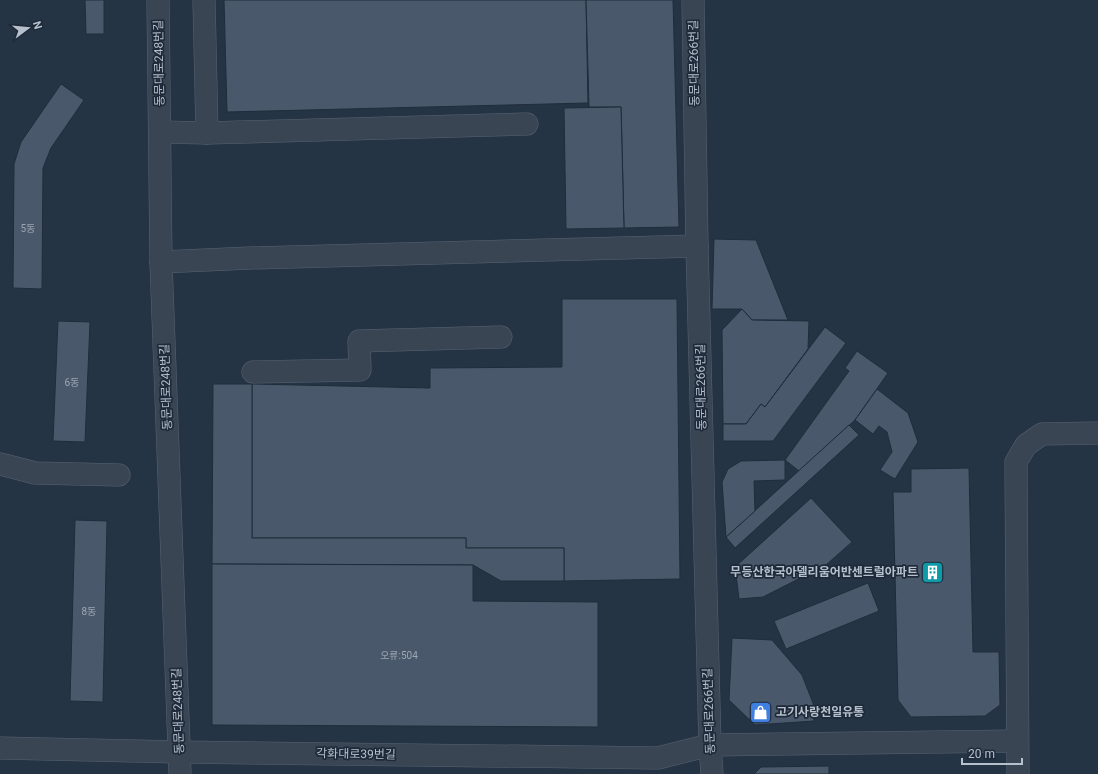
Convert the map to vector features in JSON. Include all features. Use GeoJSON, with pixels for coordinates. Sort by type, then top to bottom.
{"type":"FeatureCollection","features":[{"type":"Feature","properties":{"kind":"street","name":"동문대로248번길"},"geometry":{"type":"LineString","coordinates":[[158,0],[161,262],[180,774]]}},
{"type":"Feature","properties":{"kind":"street"},"geometry":{"type":"LineString","coordinates":[[204,0],[207,133]]}},
{"type":"Feature","properties":{"kind":"street","name":"동문대로266번길"},"geometry":{"type":"LineString","coordinates":[[693,0],[697,246],[712,774]]}},
{"type":"Feature","properties":{"kind":"street"},"geometry":{"type":"LineString","coordinates":[[160,132],[207,133],[527,124]]}},
{"type":"Feature","properties":{"kind":"street"},"geometry":{"type":"LineString","coordinates":[[161,262],[250,258],[697,246]]}},
{"type":"Feature","properties":{"kind":"street"},"geometry":{"type":"LineString","coordinates":[[253,372],[360,370],[359,341],[501,337]]}},
{"type":"Feature","properties":{"kind":"street"},"geometry":{"type":"LineString","coordinates":[[1018,774],[1016,462],[1026,445],[1042,434],[1098,433]]}},
{"type":"Feature","properties":{"kind":"street"},"geometry":{"type":"LineString","coordinates":[[0,464],[35,473],[120,475]]}},
{"type":"Feature","properties":{"kind":"street","name":"각화대로39번길"},"geometry":{"type":"LineString","coordinates":[[0,748],[179,752],[658,758],[710,745],[1017,740]]}},
{"type":"Feature","properties":{"kind":"building"},"geometry":{"type":"Polygon","coordinates":[[[85,0],[104,0],[104,34],[86,34],[85,0]]]}},
{"type":"Feature","properties":{"kind":"building"},"geometry":{"type":"Polygon","coordinates":[[[224,0],[586,0],[588,103],[227,112],[224,0]]]}},
{"type":"Feature","properties":{"kind":"building"},"geometry":{"type":"Polygon","coordinates":[[[586,0],[673,0],[679,227],[624,228],[621,107],[589,107],[586,0]]]}},
{"type":"Feature","properties":{"kind":"building"},"geometry":{"type":"Polygon","coordinates":[[[61,84],[84,100],[51,148],[43,168],[42,289],[13,288],[14,164],[21,142],[61,84]]]}},
{"type":"Feature","properties":{"kind":"building"},"geometry":{"type":"Polygon","coordinates":[[[621,107],[624,228],[566,229],[564,108],[621,107]]]}},
{"type":"Feature","properties":{"kind":"building"},"geometry":{"type":"Polygon","coordinates":[[[714,239],[756,240],[788,320],[752,320],[742,309],[712,309],[714,239]]]}},
{"type":"Feature","properties":{"kind":"building"},"geometry":{"type":"Polygon","coordinates":[[[562,299],[677,299],[680,579],[564,581],[564,548],[466,548],[466,538],[252,538],[252,384],[430,388],[430,368],[562,367],[562,299]]]}},
{"type":"Feature","properties":{"kind":"building"},"geometry":{"type":"Polygon","coordinates":[[[742,309],[752,320],[809,321],[808,349],[765,407],[761,404],[746,424],[723,424],[722,330],[742,309]]]}},
{"type":"Feature","properties":{"kind":"building"},"geometry":{"type":"Polygon","coordinates":[[[58,321],[90,322],[85,442],[53,441],[58,321]]]}},
{"type":"Feature","properties":{"kind":"building"},"geometry":{"type":"Polygon","coordinates":[[[825,327],[846,343],[773,441],[723,441],[723,424],[746,424],[761,404],[765,407],[825,327]]]}},
{"type":"Feature","properties":{"kind":"building"},"geometry":{"type":"Polygon","coordinates":[[[857,351],[888,373],[855,420],[799,471],[785,460],[849,371],[845,368],[857,351]]]}},
{"type":"Feature","properties":{"kind":"building"},"geometry":{"type":"Polygon","coordinates":[[[213,384],[252,384],[252,538],[466,538],[466,548],[564,548],[564,581],[501,581],[473,565],[212,564],[213,384]]]}},
{"type":"Feature","properties":{"kind":"building"},"geometry":{"type":"Polygon","coordinates":[[[877,389],[908,413],[918,442],[895,479],[880,470],[892,452],[887,432],[879,426],[873,434],[855,420],[877,389]]]}},
{"type":"Feature","properties":{"kind":"building"},"geometry":{"type":"Polygon","coordinates":[[[849,425],[859,435],[735,548],[726,537],[849,425]]]}},
{"type":"Feature","properties":{"kind":"building"},"geometry":{"type":"Polygon","coordinates":[[[785,460],[785,480],[754,481],[755,511],[726,537],[722,482],[728,469],[741,461],[785,460]]]}},
{"type":"Feature","properties":{"kind":"building","name":"무등산한국아델리움어반센트럴아파트"},"geometry":{"type":"Polygon","coordinates":[[[969,468],[973,652],[999,652],[1000,705],[985,716],[911,717],[898,700],[893,492],[911,492],[911,469],[969,468]]]}},
{"type":"Feature","properties":{"kind":"building"},"geometry":{"type":"Polygon","coordinates":[[[811,498],[852,542],[826,565],[763,597],[739,599],[735,567],[811,498]]]}},
{"type":"Feature","properties":{"kind":"building"},"geometry":{"type":"Polygon","coordinates":[[[75,520],[107,521],[103,702],[70,701],[75,520]]]}},
{"type":"Feature","properties":{"kind":"building"},"geometry":{"type":"Polygon","coordinates":[[[212,564],[473,565],[473,601],[598,602],[598,727],[212,725],[212,564]]]}},
{"type":"Feature","properties":{"kind":"building"},"geometry":{"type":"Polygon","coordinates":[[[868,583],[879,611],[786,649],[774,621],[868,583]]]}},
{"type":"Feature","properties":{"kind":"building"},"geometry":{"type":"Polygon","coordinates":[[[732,638],[772,640],[802,675],[813,703],[814,721],[755,725],[729,700],[732,638]]]}},
{"type":"Feature","properties":{"kind":"building"},"geometry":{"type":"Polygon","coordinates":[[[829,766],[829,774],[754,774],[761,767],[829,766]]]}},
{"type":"Feature","properties":{"kind":"place","name":"무등산한국아델리움어반센트럴아파트"},"geometry":{"type":"Point","coordinates":[933,572]}},
{"type":"Feature","properties":{"kind":"place","name":"고기사랑천일유통"},"geometry":{"type":"Point","coordinates":[761,712]}}]}
